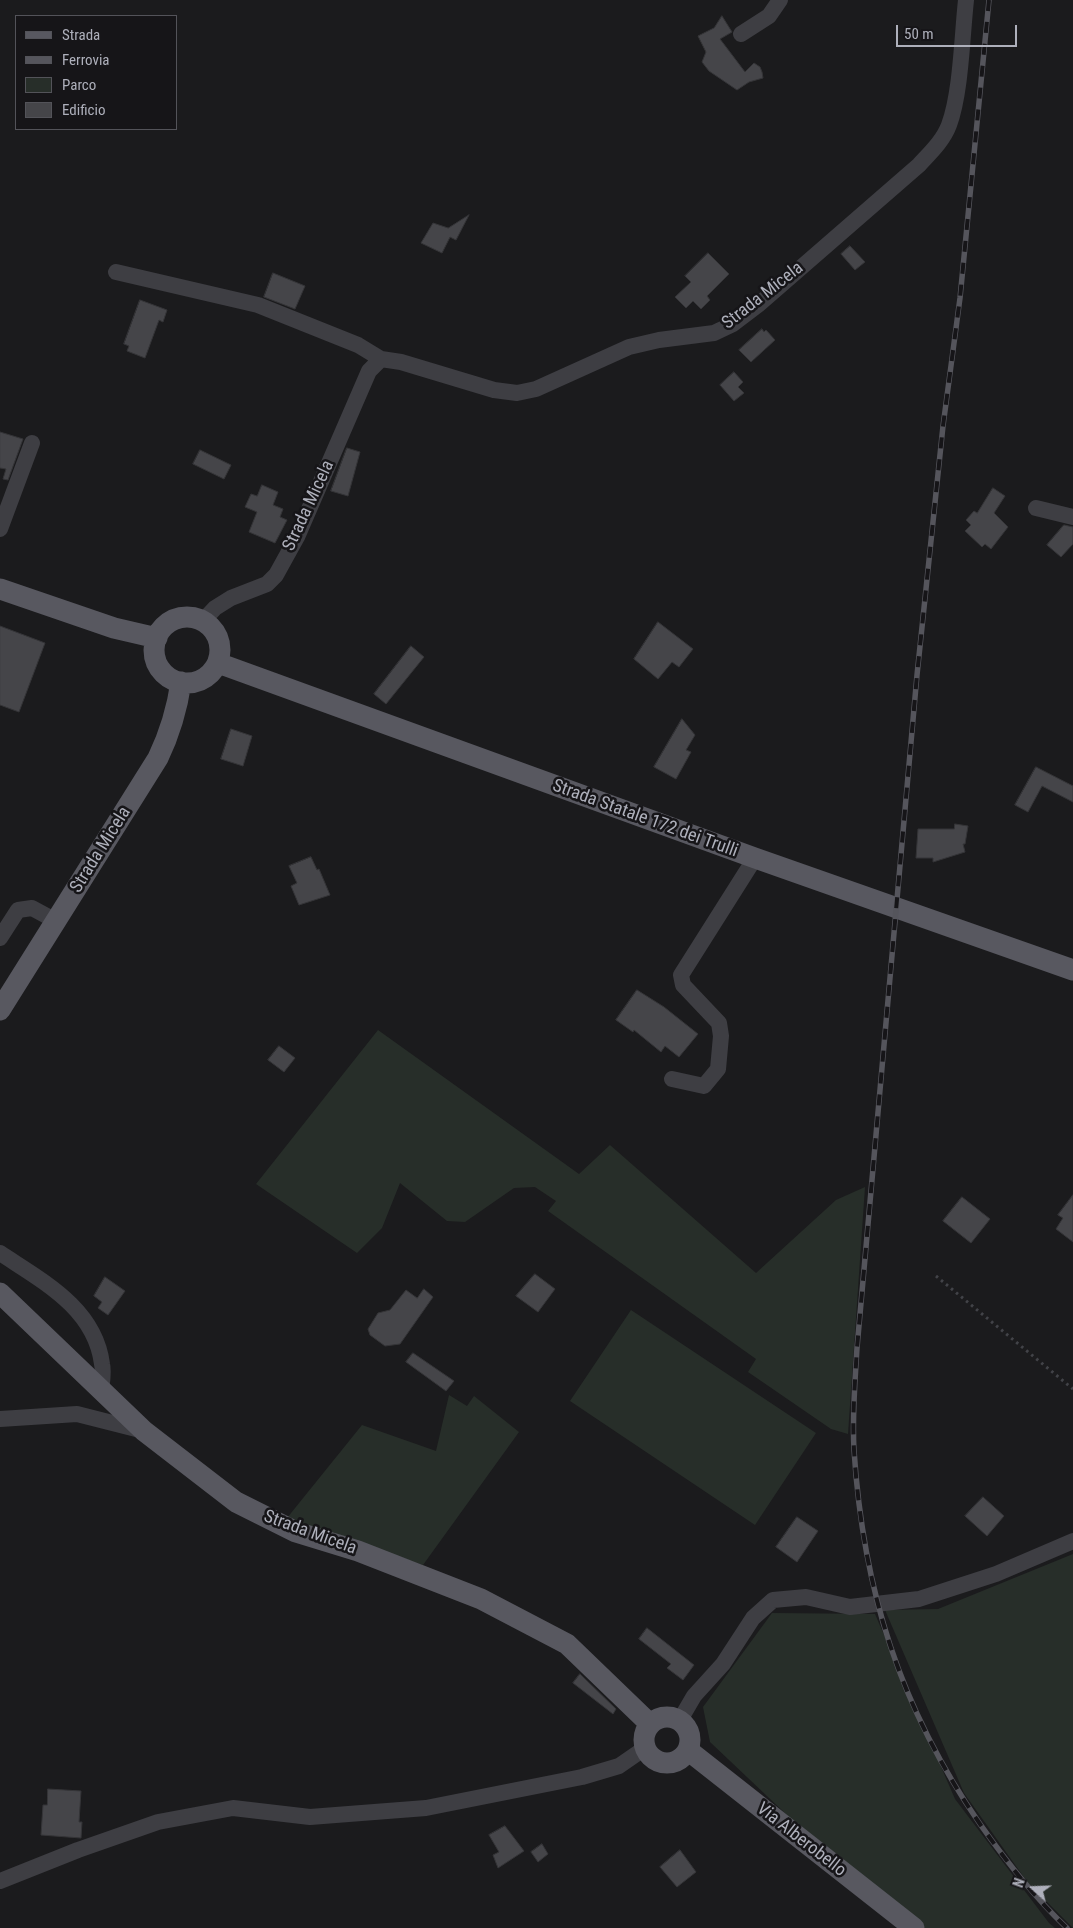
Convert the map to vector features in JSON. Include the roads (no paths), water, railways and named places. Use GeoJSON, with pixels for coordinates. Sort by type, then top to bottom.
{"type":"FeatureCollection","features":[{"type":"Feature","properties":{"kind":"main road"},"geometry":{"type":"LineString","coordinates":[[0,589],[114,628],[157,638]]}},
{"type":"Feature","properties":{"kind":"main road"},"geometry":{"type":"LineString","coordinates":[[187,618],[203,621],[211,627],[220,644],[218,663],[202,679],[192,682],[181,682],[164,673],[158,666],[155,656],[157,638],[163,628],[171,621],[187,618]]}},
{"type":"Feature","properties":{"kind":"main road","name":"Strada Statale 172 dei Trulli"},"geometry":{"type":"LineString","coordinates":[[218,663],[755,858],[1073,970]]}},
{"type":"Feature","properties":{"kind":"main road","name":"Strada Micela"},"geometry":{"type":"LineString","coordinates":[[0,1010],[168,738],[175,717],[181,682]]}},
{"type":"Feature","properties":{"kind":"main road","name":"Strada Micela"},"geometry":{"type":"LineString","coordinates":[[0,1293],[144,1431],[236,1502],[296,1532],[358,1551],[481,1599],[567,1644],[650,1724]]}},
{"type":"Feature","properties":{"kind":"main road"},"geometry":{"type":"LineString","coordinates":[[668,1717],[680,1720],[691,1737],[689,1751],[678,1762],[662,1764],[649,1755],[645,1748],[644,1736],[650,1724],[655,1720],[668,1717]]}},
{"type":"Feature","properties":{"kind":"main road","name":"Via Alberobello"},"geometry":{"type":"LineString","coordinates":[[689,1751],[914,1928]]}},
{"type":"Feature","properties":{"kind":"street"},"geometry":{"type":"LineString","coordinates":[[742,34],[769,16],[780,0]]}},
{"type":"Feature","properties":{"kind":"street","name":"Strada Micela"},"geometry":{"type":"LineString","coordinates":[[116,272],[258,305],[358,345],[381,359],[401,362],[494,390],[517,393],[536,389],[630,347],[659,340],[714,333],[733,324],[919,165],[939,143],[949,126],[955,98],[966,0]]}},
{"type":"Feature","properties":{"kind":"street","name":"Strada Micela"},"geometry":{"type":"LineString","coordinates":[[203,621],[215,608],[231,598],[267,584],[276,575],[297,537],[369,372],[381,359]]}},
{"type":"Feature","properties":{"kind":"street"},"geometry":{"type":"LineString","coordinates":[[0,529],[32,443]]}},
{"type":"Feature","properties":{"kind":"street"},"geometry":{"type":"LineString","coordinates":[[1036,508],[1073,516]]}},
{"type":"Feature","properties":{"kind":"street"},"geometry":{"type":"LineString","coordinates":[[672,1079],[704,1086],[718,1069],[721,1036],[719,1023],[682,984],[681,975],[755,858]]}},
{"type":"Feature","properties":{"kind":"street"},"geometry":{"type":"LineString","coordinates":[[0,938],[18,910],[32,908],[56,921]]}},
{"type":"Feature","properties":{"kind":"street"},"geometry":{"type":"LineString","coordinates":[[0,1253],[60,1293],[80,1312],[95,1337],[103,1364],[102,1391]]}},
{"type":"Feature","properties":{"kind":"street"},"geometry":{"type":"LineString","coordinates":[[0,1419],[76,1414],[144,1431]]}},
{"type":"Feature","properties":{"kind":"street"},"geometry":{"type":"LineString","coordinates":[[680,1720],[694,1696],[723,1664],[753,1618],[773,1600],[806,1597],[850,1607],[919,1598],[996,1574],[1073,1540]]}},
{"type":"Feature","properties":{"kind":"street"},"geometry":{"type":"LineString","coordinates":[[0,1882],[78,1850],[158,1822],[233,1808],[310,1817],[426,1808],[582,1777],[618,1766],[645,1748]]}},
{"type":"Feature","properties":{"kind":"railway"},"geometry":{"type":"LineString","coordinates":[[989,0],[960,298],[943,426],[917,675],[857,1348],[853,1437],[866,1551],[890,1646],[907,1692],[952,1780],[980,1824],[1021,1878],[1067,1928]]}}]}
